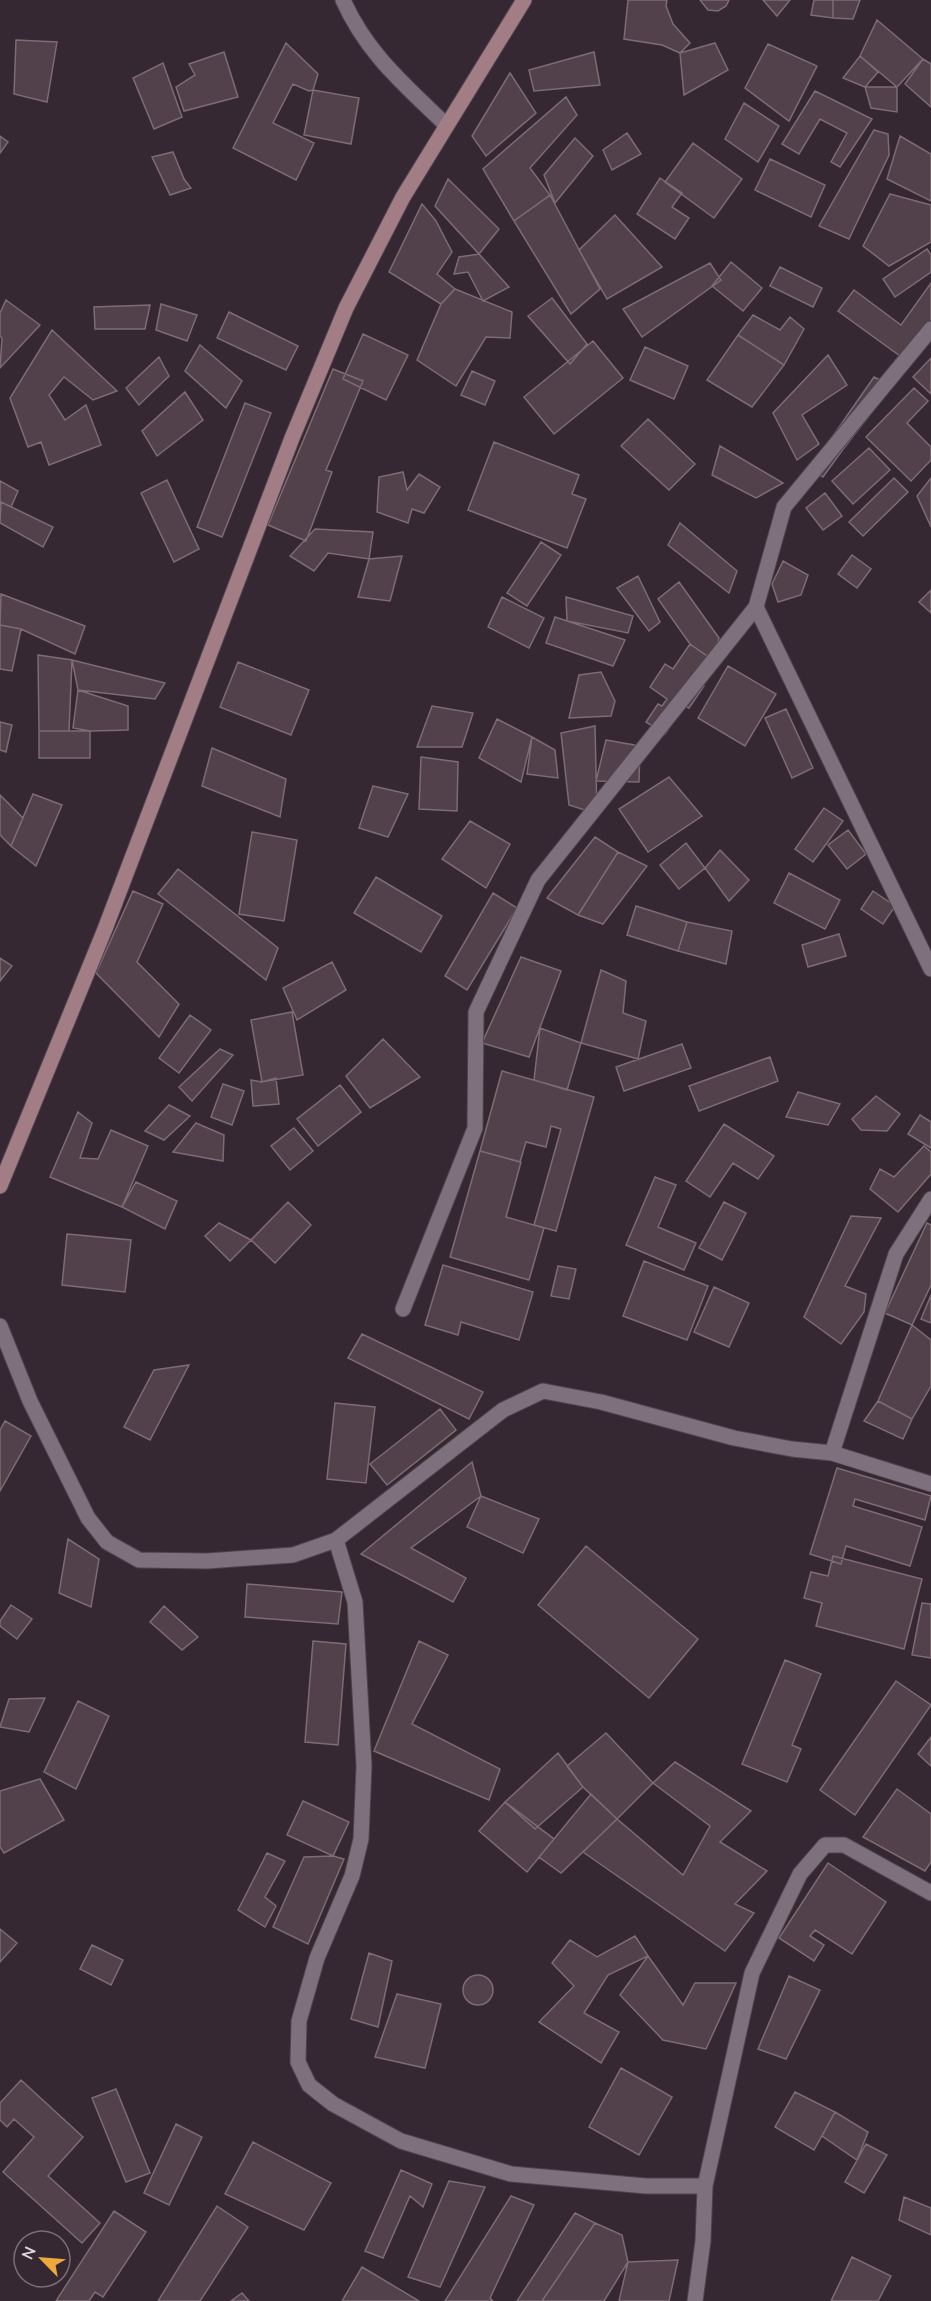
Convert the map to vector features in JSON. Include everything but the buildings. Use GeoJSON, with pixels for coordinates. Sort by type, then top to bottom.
{"type":"FeatureCollection","features":[{"type":"Feature","properties":{"kind":"main road"},"geometry":{"type":"LineString","coordinates":[[0,1186],[105,929],[292,438],[346,308],[403,197],[524,0]]}},
{"type":"Feature","properties":{"kind":"street"},"geometry":{"type":"LineString","coordinates":[[343,0],[355,27],[370,50],[446,126]]}},
{"type":"Feature","properties":{"kind":"street"},"geometry":{"type":"LineString","coordinates":[[404,1309],[475,1128],[476,1012],[538,880],[756,607],[784,507],[931,329]]}},
{"type":"Feature","properties":{"kind":"street"},"geometry":{"type":"LineString","coordinates":[[756,607],[931,969]]}},
{"type":"Feature","properties":{"kind":"street"},"geometry":{"type":"LineString","coordinates":[[832,1453],[896,1254],[931,1199]]}},
{"type":"Feature","properties":{"kind":"street"},"geometry":{"type":"LineString","coordinates":[[0,1326],[30,1401],[88,1518],[107,1542],[139,1560],[207,1561],[293,1556],[336,1540],[503,1410],[543,1391],[600,1402],[734,1438],[792,1449],[832,1453],[931,1484]]}},
{"type":"Feature","properties":{"kind":"street"},"geometry":{"type":"LineString","coordinates":[[336,1540],[355,1602],[364,1766],[361,1839],[352,1876],[317,1958],[299,2021],[298,2062],[309,2085],[333,2104],[401,2141],[511,2174],[646,2186],[705,2186]]}},
{"type":"Feature","properties":{"kind":"street"},"geometry":{"type":"LineString","coordinates":[[694,2301],[703,2241],[705,2186],[752,1973],[800,1874],[825,1845],[844,1845],[931,1893]]}}]}
